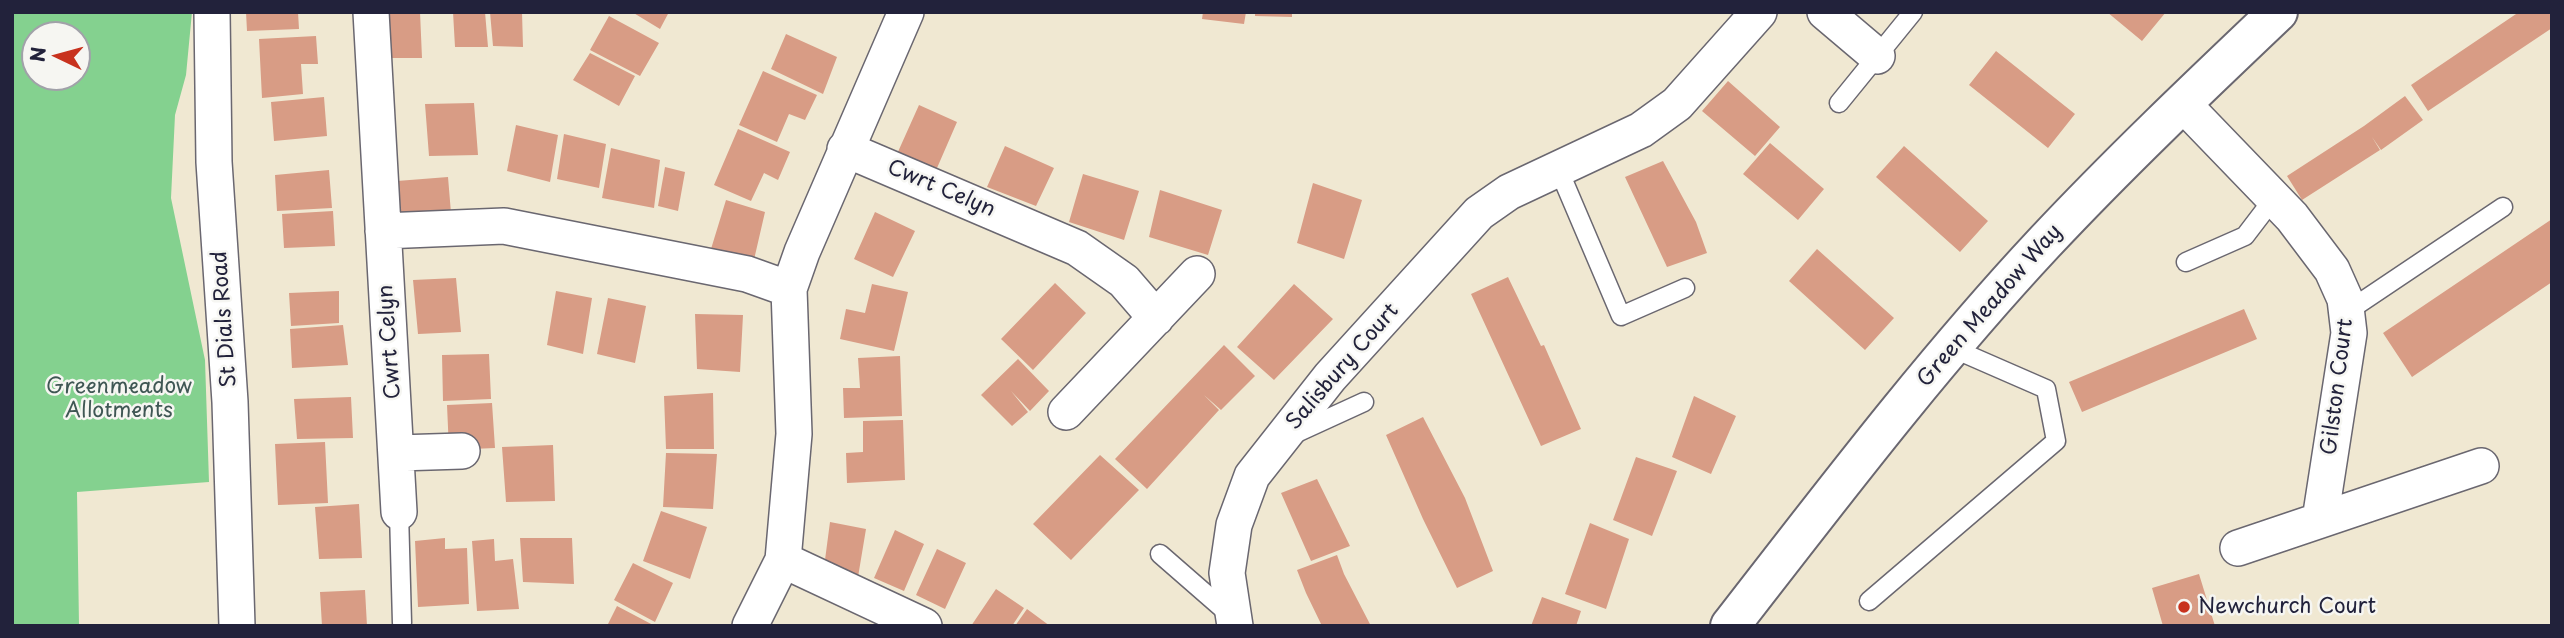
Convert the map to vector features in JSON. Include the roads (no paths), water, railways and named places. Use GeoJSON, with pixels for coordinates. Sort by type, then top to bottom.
{"type":"FeatureCollection","features":[{"type":"Feature","properties":{"kind":"street","name":"St Dials Road"},"geometry":{"type":"LineString","coordinates":[[212,12],[214,162],[230,402],[237,626]]}},
{"type":"Feature","properties":{"kind":"street","name":"Cwrt Celyn"},"geometry":{"type":"LineString","coordinates":[[371,12],[400,512]]}},
{"type":"Feature","properties":{"kind":"street"},"geometry":{"type":"LineString","coordinates":[[750,626],[783,560],[794,435],[789,289],[845,149],[906,12]]}},
{"type":"Feature","properties":{"kind":"street","name":"Salisbury Court"},"geometry":{"type":"LineString","coordinates":[[1234,622],[1227,573],[1234,525],[1252,476],[1330,377],[1479,214],[1509,192],[1641,130],[1677,104],[1759,12]]}},
{"type":"Feature","properties":{"kind":"street"},"geometry":{"type":"LineString","coordinates":[[1825,12],[1877,56]]}},
{"type":"Feature","properties":{"kind":"street","name":"Green Meadow Way"},"geometry":{"type":"LineString","coordinates":[[1730,626],[1822,504],[2042,245],[2140,142],[2278,12]]}},
{"type":"Feature","properties":{"kind":"street","name":"Gilston Court"},"geometry":{"type":"LineString","coordinates":[[2182,103],[2292,217],[2332,270],[2348,311],[2349,333],[2320,520]]}},
{"type":"Feature","properties":{"kind":"street","name":"Cwrt Celyn"},"geometry":{"type":"LineString","coordinates":[[845,149],[1077,248],[1124,281],[1156,317]]}},
{"type":"Feature","properties":{"kind":"street"},"geometry":{"type":"LineString","coordinates":[[383,230],[504,226],[747,274],[789,289]]}},
{"type":"Feature","properties":{"kind":"street"},"geometry":{"type":"LineString","coordinates":[[1066,412],[1197,274]]}},
{"type":"Feature","properties":{"kind":"street"},"geometry":{"type":"LineString","coordinates":[[398,453],[462,451]]}},
{"type":"Feature","properties":{"kind":"street"},"geometry":{"type":"LineString","coordinates":[[2238,548],[2481,466]]}},
{"type":"Feature","properties":{"kind":"street"},"geometry":{"type":"LineString","coordinates":[[783,560],[924,626]]}},
{"type":"Feature","properties":{"kind":"lane"},"geometry":{"type":"LineString","coordinates":[[1839,103],[1913,12]]}},
{"type":"Feature","properties":{"kind":"lane"},"geometry":{"type":"LineString","coordinates":[[1558,168],[1621,316],[1685,288]]}},
{"type":"Feature","properties":{"kind":"lane"},"geometry":{"type":"LineString","coordinates":[[2186,262],[2245,236],[2274,198]]}},
{"type":"Feature","properties":{"kind":"lane"},"geometry":{"type":"LineString","coordinates":[[2348,311],[2503,207]]}},
{"type":"Feature","properties":{"kind":"lane"},"geometry":{"type":"LineString","coordinates":[[1869,601],[2056,441],[2046,389],[1952,348]]}},
{"type":"Feature","properties":{"kind":"lane"},"geometry":{"type":"LineString","coordinates":[[1279,441],[1364,402]]}},
{"type":"Feature","properties":{"kind":"lane","name":"Cwrt Celyn"},"geometry":{"type":"LineString","coordinates":[[400,512],[402,622]]}},
{"type":"Feature","properties":{"kind":"lane"},"geometry":{"type":"LineString","coordinates":[[1160,554],[1234,622]]}},
{"type":"Feature","properties":{"kind":"place","name":"Newchurch Court"},"geometry":{"type":"Point","coordinates":[2184,607]}},
{"type":"Feature","properties":{"kind":"park label","name":"Greenmeadow Allotments"},"geometry":{"type":"Point","coordinates":[119,399]}}]}
